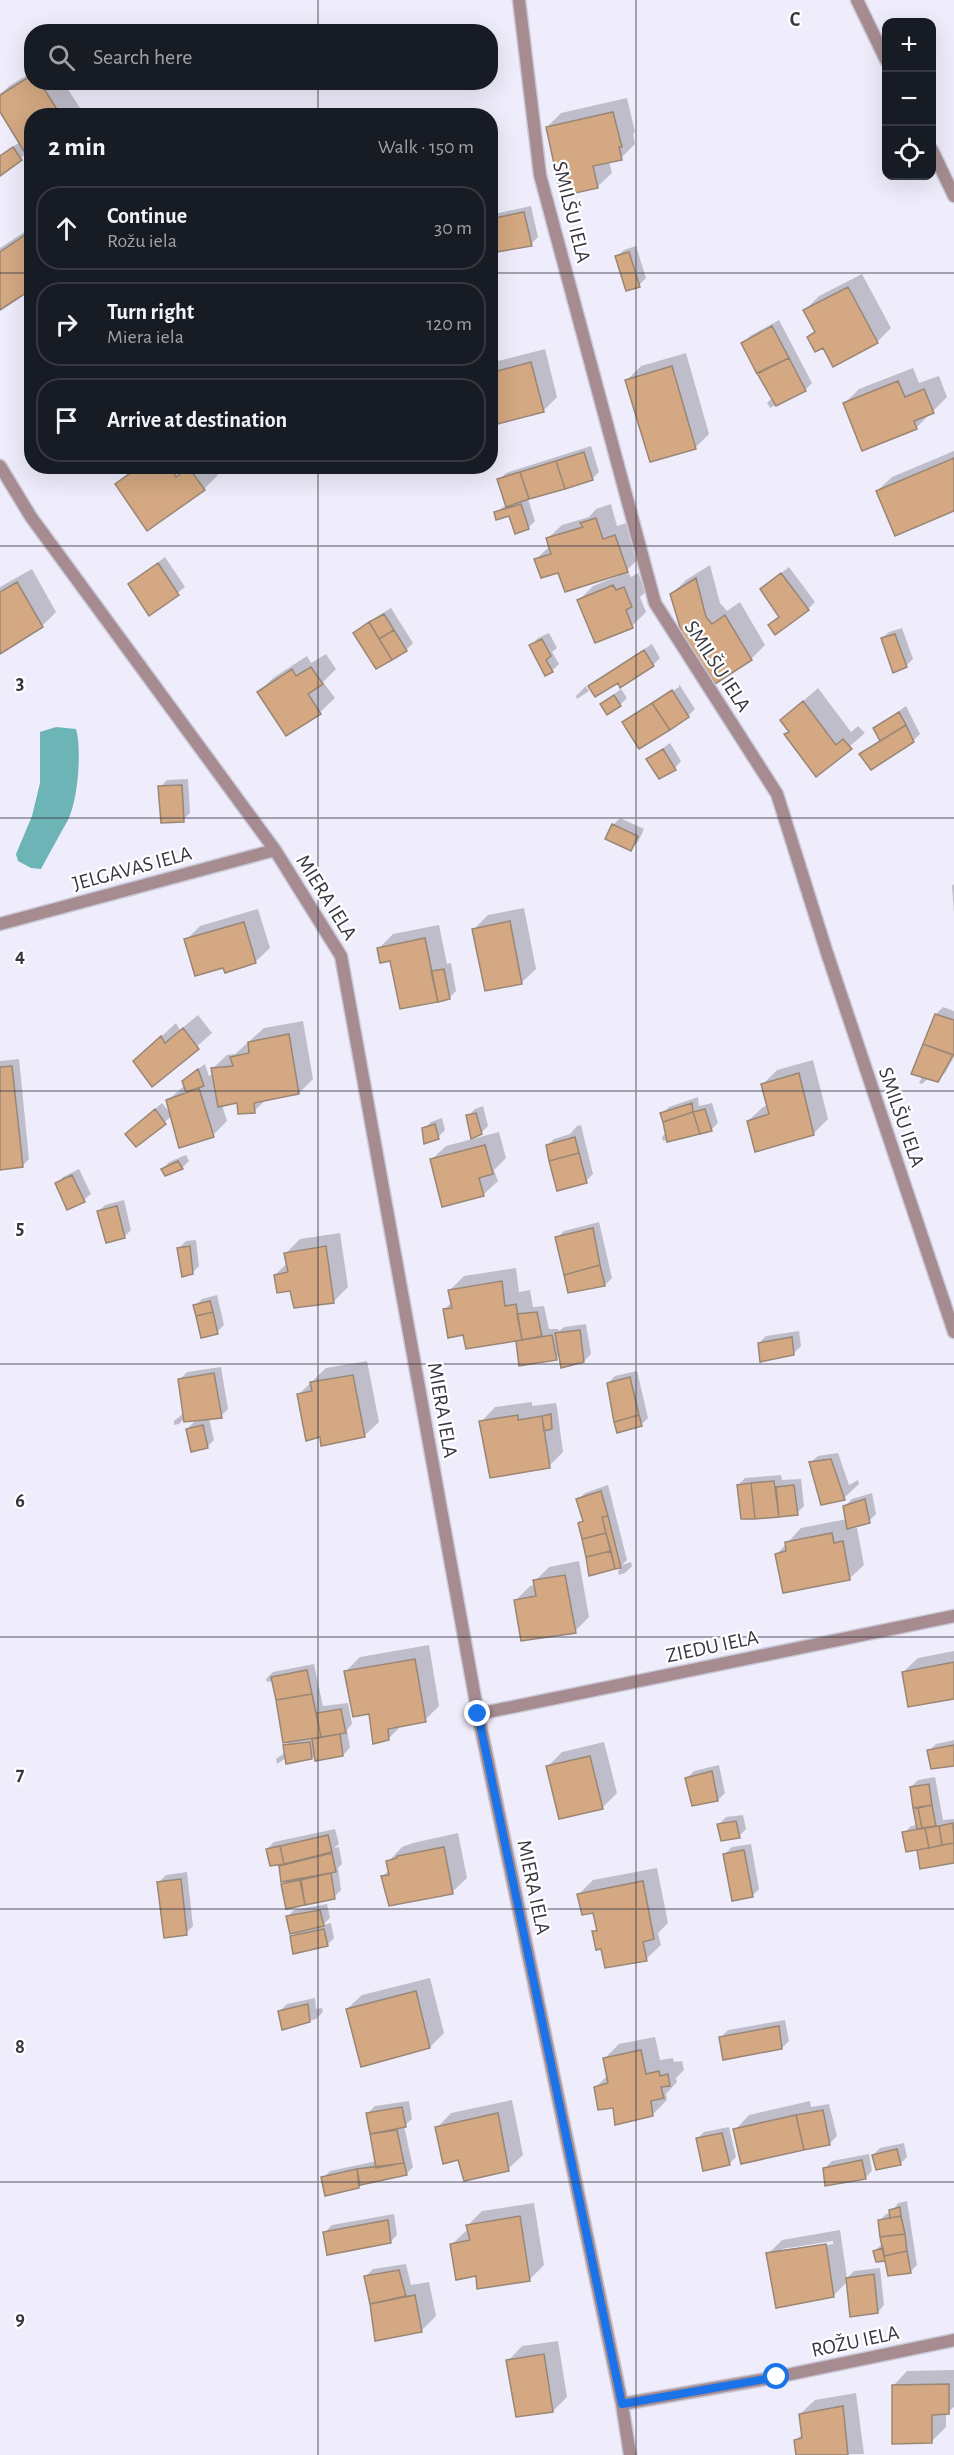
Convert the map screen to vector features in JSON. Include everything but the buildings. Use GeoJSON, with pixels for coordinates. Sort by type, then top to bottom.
{"type":"FeatureCollection","features":[{"type":"Feature","properties":{"kind":"street","name":"SMILŠU IELA"},"geometry":{"type":"LineString","coordinates":[[519,0],[540,175],[655,603],[777,794],[826,950],[954,1332]]}},
{"type":"Feature","properties":{"kind":"street"},"geometry":{"type":"LineString","coordinates":[[857,0],[882,52]]}},
{"type":"Feature","properties":{"kind":"street"},"geometry":{"type":"LineString","coordinates":[[936,158],[954,195]]}},
{"type":"Feature","properties":{"kind":"street","name":"MIERA IELA"},"geometry":{"type":"LineString","coordinates":[[0,466],[31,517],[275,850],[341,956],[478,1714],[622,2404],[630,2455]]}},
{"type":"Feature","properties":{"kind":"street","name":"JELGAVAS IELA"},"geometry":{"type":"LineString","coordinates":[[0,924],[275,850]]}},
{"type":"Feature","properties":{"kind":"street","name":"ZIEDU IELA"},"geometry":{"type":"LineString","coordinates":[[478,1714],[954,1616]]}},
{"type":"Feature","properties":{"kind":"street","name":"ROŽU IELA"},"geometry":{"type":"LineString","coordinates":[[622,2404],[777,2377],[954,2340]]}},
{"type":"Feature","properties":{"kind":"shaded area"},"geometry":{"type":"Polygon","coordinates":[[[56,727],[76,729],[79,749],[77,788],[68,820],[41,869],[31,868],[18,861],[16,854],[32,816],[40,783],[40,732],[56,727]]]}},
{"type":"Feature","properties":{"kind":"route"},"geometry":{"type":"LineString","coordinates":[[478,1714],[622,2404],[777,2377]]}}]}
